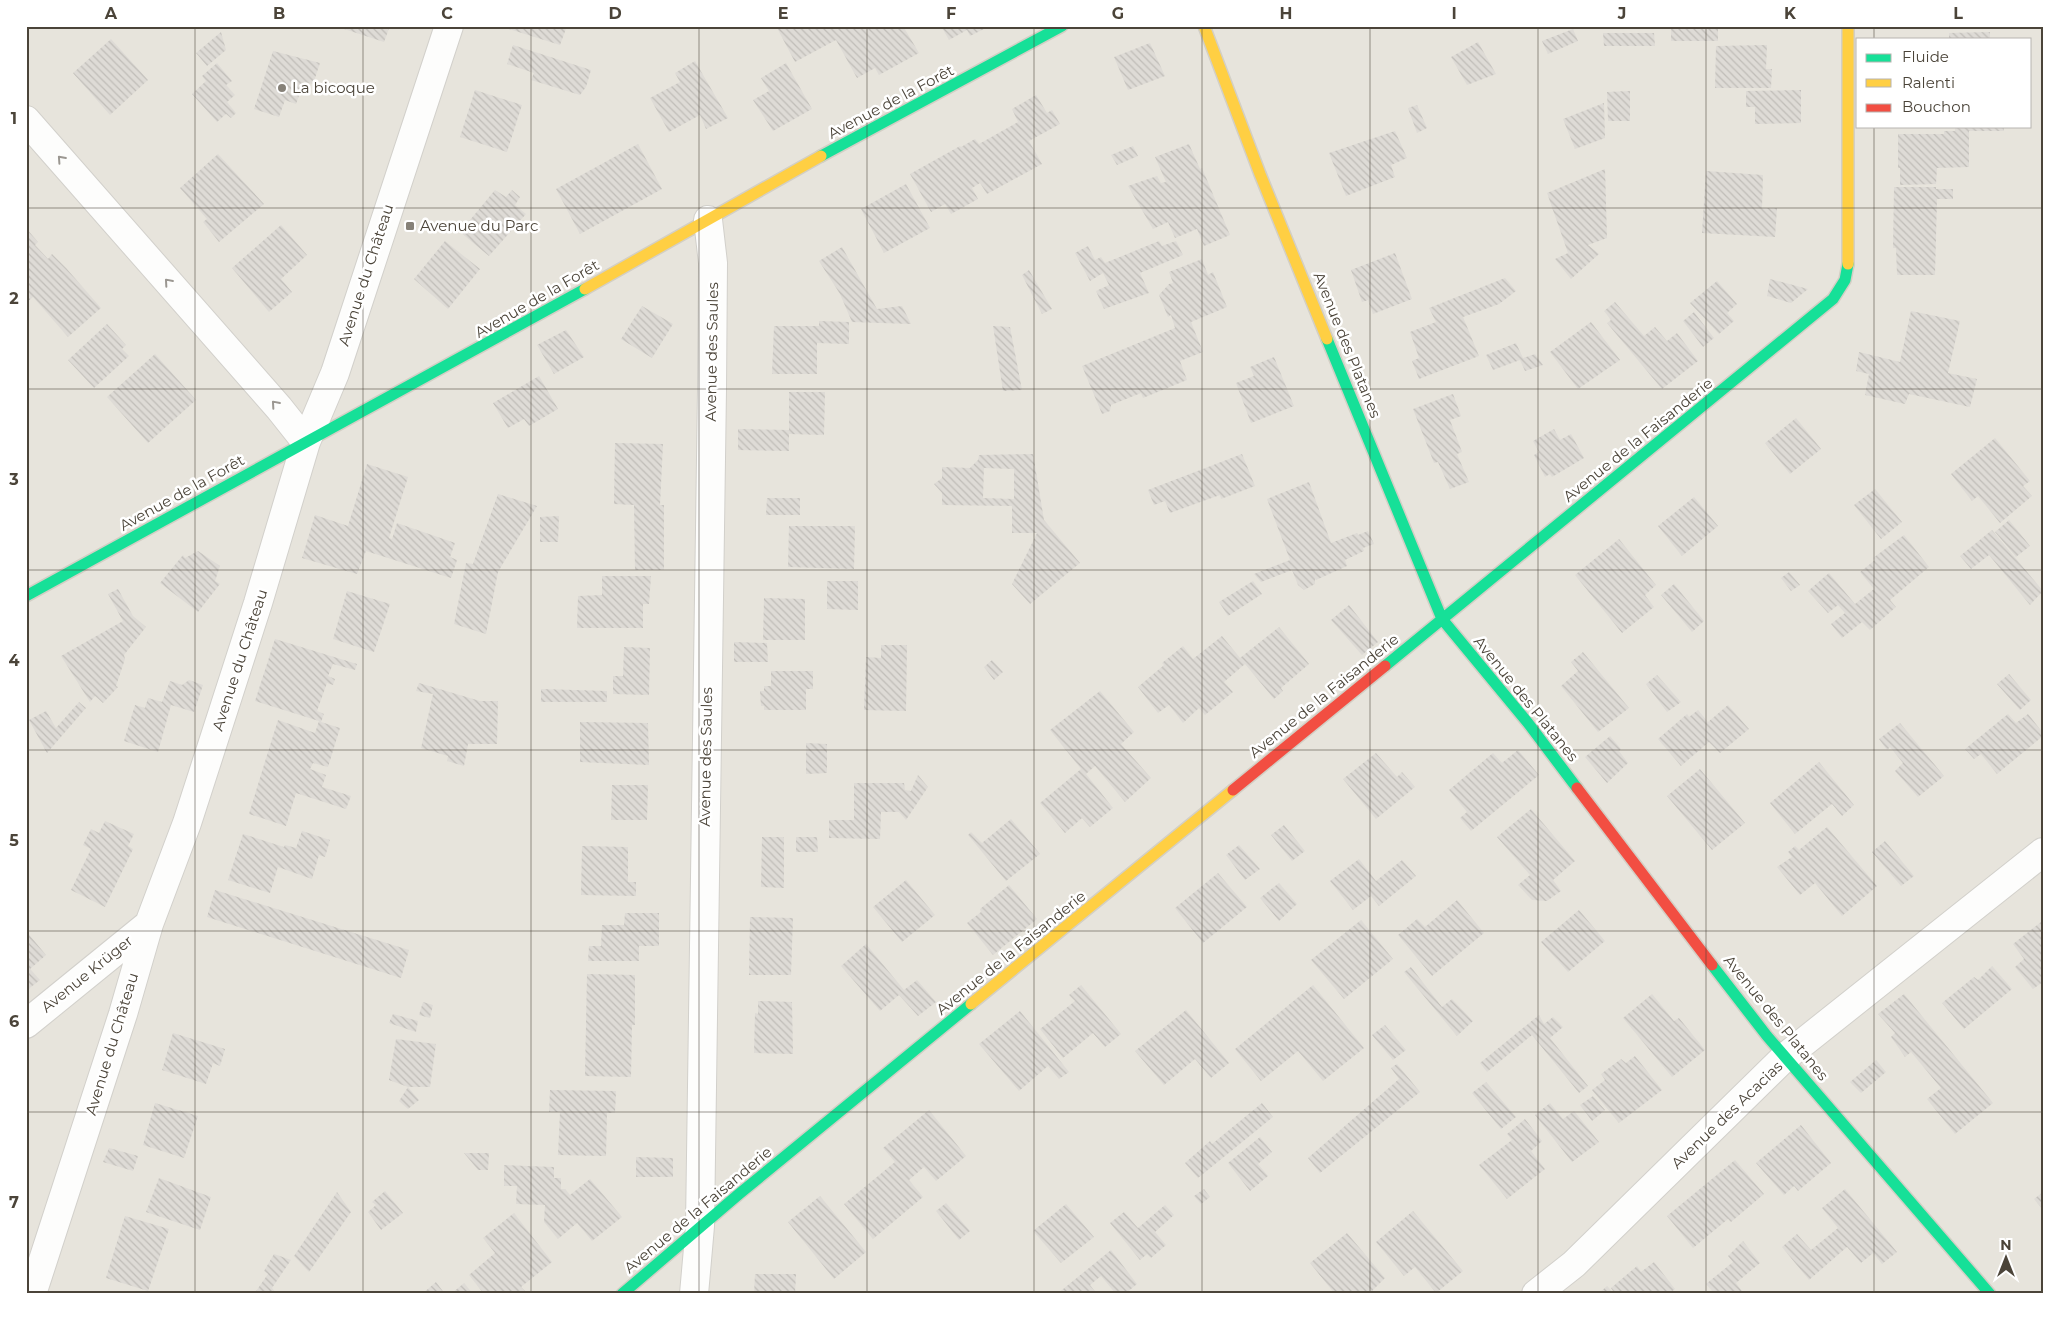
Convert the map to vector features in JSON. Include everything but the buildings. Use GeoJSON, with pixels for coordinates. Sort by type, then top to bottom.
{"type":"FeatureCollection","features":[{"type":"Feature","properties":{"kind":"street","name":"Avenue du Château"},"geometry":{"type":"LineString","coordinates":[[32,1294],[123,1014],[148,924],[190,814],[258,603],[306,442],[335,373],[449,26]]}},
{"type":"Feature","properties":{"kind":"street","name":"Avenue de la Forêt"},"geometry":{"type":"LineString","coordinates":[[26,596],[475,351],[816,159],[1062,26]]}},
{"type":"Feature","properties":{"kind":"street","name":"Avenue des Platanes"},"geometry":{"type":"LineString","coordinates":[[1204,26],[1260,174],[1442,619],[1528,723],[1785,1057],[1990,1294]]}},
{"type":"Feature","properties":{"kind":"street","name":"Avenue de la Faisanderie"},"geometry":{"type":"LineString","coordinates":[[622,1294],[700,1226],[1833,299],[1845,280],[1849,257],[1848,26]]}},
{"type":"Feature","properties":{"kind":"street"},"geometry":{"type":"LineString","coordinates":[[26,120],[279,408],[306,442]]}},
{"type":"Feature","properties":{"kind":"street","name":"Avenue des Saules"},"geometry":{"type":"LineString","coordinates":[[694,1294],[700,1226],[712,389],[713,263],[708,220]]}},
{"type":"Feature","properties":{"kind":"street","name":"Avenue des Acacias"},"geometry":{"type":"LineString","coordinates":[[1536,1294],[1574,1264],[1785,1057],[2043,852]]}},
{"type":"Feature","properties":{"kind":"street","name":"Avenue Krüger"},"geometry":{"type":"LineString","coordinates":[[26,1024],[148,924]]}},
{"type":"Feature","properties":{"kind":"shaded area"},"geometry":{"type":"Polygon","coordinates":[[[26,26],[2043,26],[2043,1294],[26,1294],[26,26]]]}},
{"type":"Feature","properties":{"kind":"traffic: fast"},"geometry":{"type":"LineString","coordinates":[[821,156],[1062,26]]}},
{"type":"Feature","properties":{"kind":"traffic: fast"},"geometry":{"type":"LineString","coordinates":[[1385,666],[1833,299],[1845,280],[1848,264]]}},
{"type":"Feature","properties":{"kind":"traffic: fast"},"geometry":{"type":"LineString","coordinates":[[26,596],[585,289]]}},
{"type":"Feature","properties":{"kind":"traffic: fast"},"geometry":{"type":"LineString","coordinates":[[1327,339],[1442,619],[1528,723],[1577,788]]}},
{"type":"Feature","properties":{"kind":"traffic: fast"},"geometry":{"type":"LineString","coordinates":[[1712,965],[1767,1036],[1990,1294]]}},
{"type":"Feature","properties":{"kind":"traffic: fast"},"geometry":{"type":"LineString","coordinates":[[622,1294],[739,1194],[971,1004]]}},
{"type":"Feature","properties":{"kind":"traffic: slow"},"geometry":{"type":"LineString","coordinates":[[1204,26],[1260,174],[1327,339]]}},
{"type":"Feature","properties":{"kind":"traffic: slow"},"geometry":{"type":"LineString","coordinates":[[1848,26],[1848,264]]}},
{"type":"Feature","properties":{"kind":"traffic: slow"},"geometry":{"type":"LineString","coordinates":[[585,289],[821,156]]}},
{"type":"Feature","properties":{"kind":"traffic: slow"},"geometry":{"type":"LineString","coordinates":[[971,1004],[1233,790]]}},
{"type":"Feature","properties":{"kind":"traffic: jam"},"geometry":{"type":"LineString","coordinates":[[1233,790],[1385,666]]}},
{"type":"Feature","properties":{"kind":"traffic: jam"},"geometry":{"type":"LineString","coordinates":[[1577,788],[1712,965]]}},
{"type":"Feature","properties":{"kind":"place","name":"La bicoque"},"geometry":{"type":"Point","coordinates":[282,88]}},
{"type":"Feature","properties":{"kind":"place","name":"Avenue du Parc"},"geometry":{"type":"Point","coordinates":[410,226]}}]}
